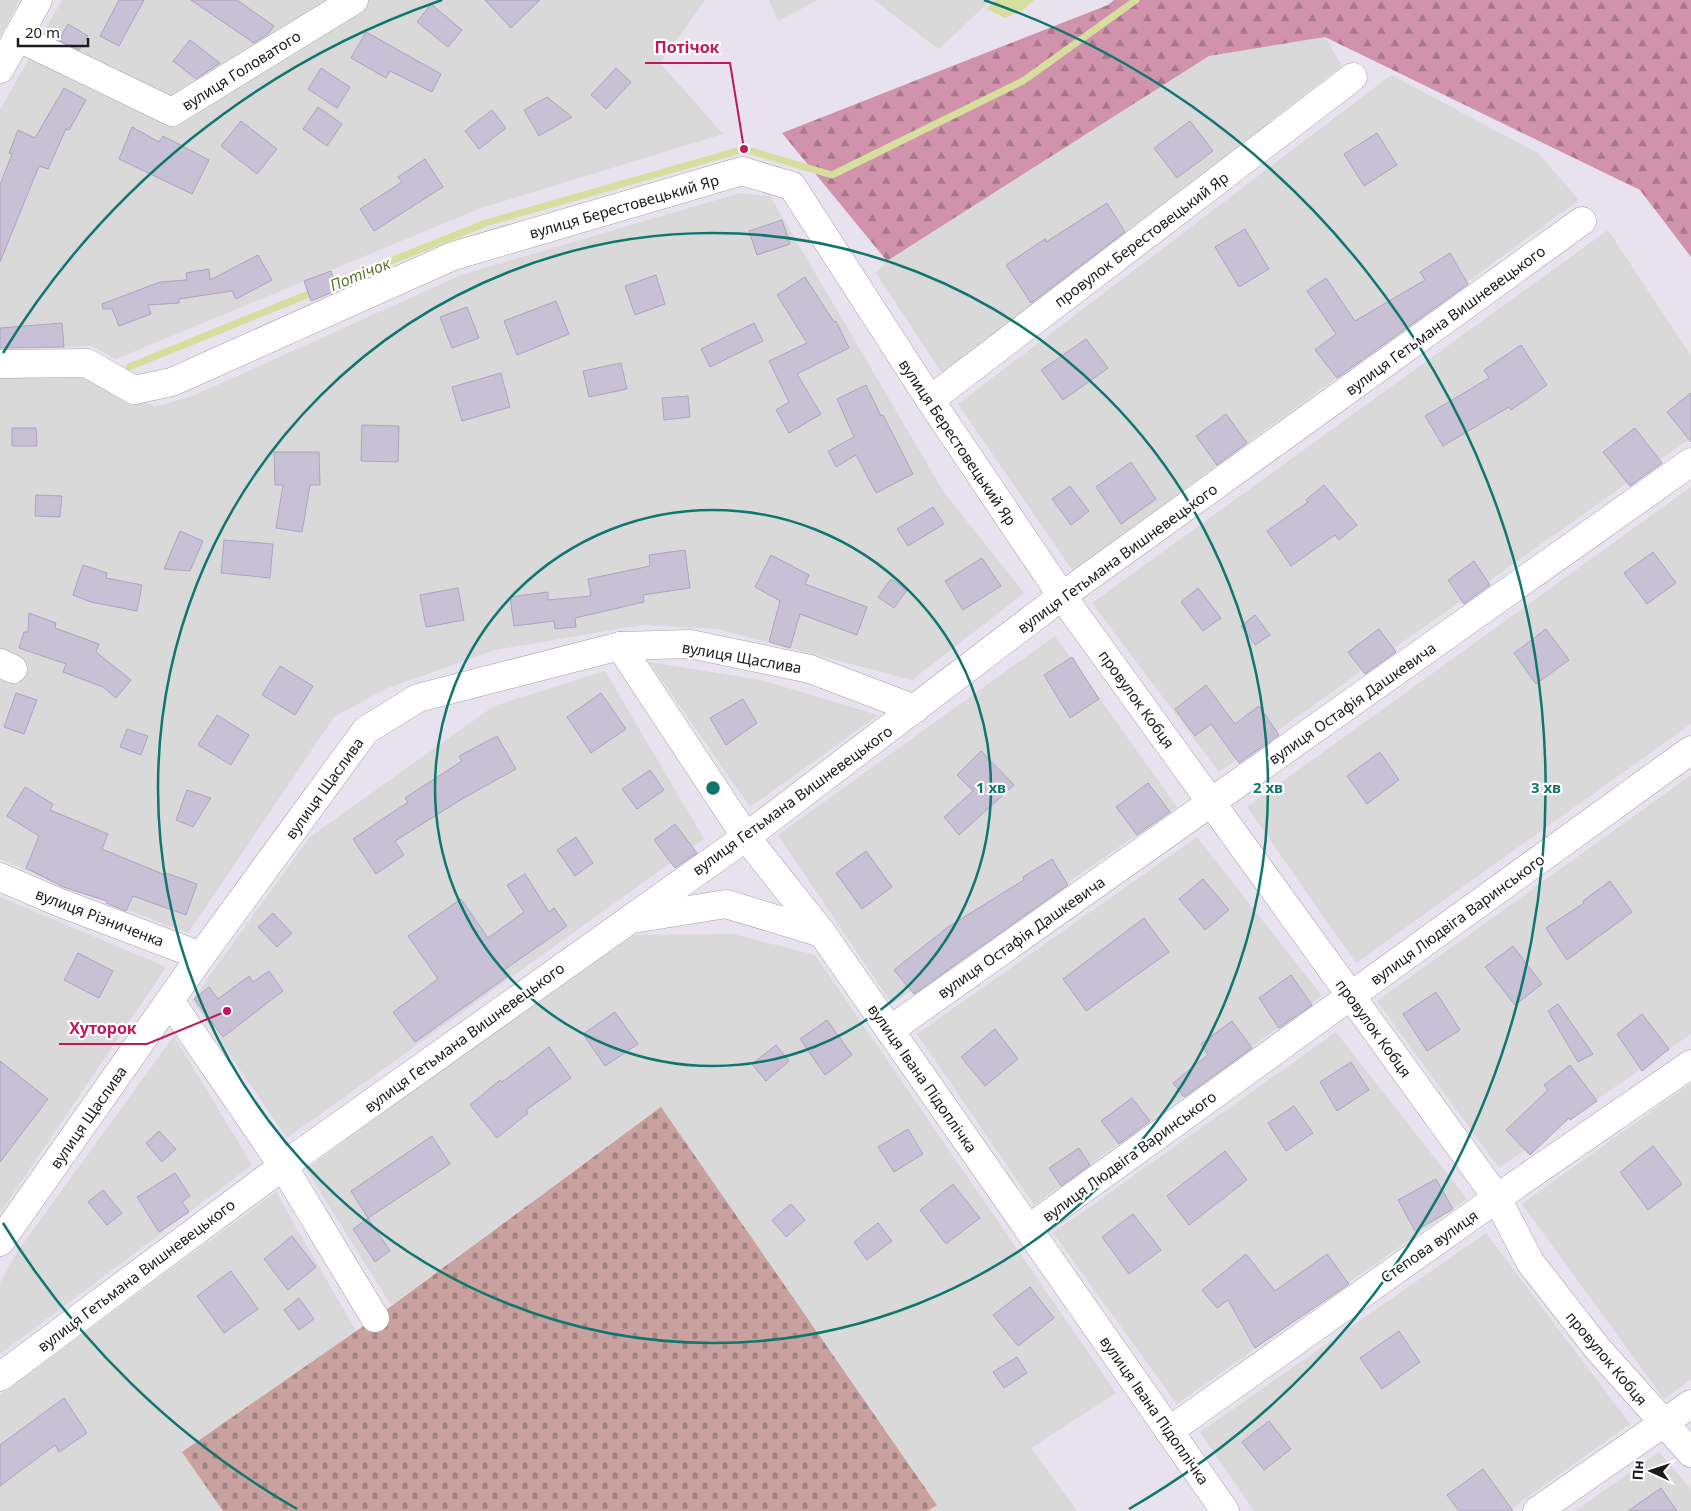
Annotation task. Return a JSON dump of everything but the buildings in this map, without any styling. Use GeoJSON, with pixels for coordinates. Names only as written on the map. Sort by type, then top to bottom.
{"type":"FeatureCollection","features":[{"type":"Feature","properties":{"kind":"street"},"geometry":{"type":"LineString","coordinates":[[0,69],[38,0]]}},
{"type":"Feature","properties":{"kind":"street","name":"вулиця Головатого"},"geometry":{"type":"LineString","coordinates":[[17,37],[172,112],[354,0]]}},
{"type":"Feature","properties":{"kind":"street","name":"провулок Берестовецький Яр"},"geometry":{"type":"LineString","coordinates":[[930,400],[1353,77]]}},
{"type":"Feature","properties":{"kind":"street","name":"вулиця Берестовецький Яр"},"geometry":{"type":"LineString","coordinates":[[0,364],[87,363],[134,390],[172,382],[453,256],[742,172],[792,186],[930,400],[1062,596]]}},
{"type":"Feature","properties":{"kind":"street","name":"вулиця Гетьмана Вишневецького"},"geometry":{"type":"LineString","coordinates":[[0,1377],[283,1166],[746,836],[1062,596],[1582,221]]}},
{"type":"Feature","properties":{"kind":"street","name":"вулиця Остафія Дашкевича"},"geometry":{"type":"LineString","coordinates":[[890,1030],[1691,462]]}},
{"type":"Feature","properties":{"kind":"street","name":"провулок Кобця"},"geometry":{"type":"LineString","coordinates":[[1062,596],[1497,1198],[1530,1262],[1597,1348],[1662,1424],[1691,1454]]}},
{"type":"Feature","properties":{"kind":"street","name":"вулиця Щаслива"},"geometry":{"type":"LineString","coordinates":[[0,1242],[201,956],[366,730],[418,698],[620,646],[690,644],[810,669],[915,709]]}},
{"type":"Feature","properties":{"kind":"street","name":"вулиця Івана Підоплічка"},"geometry":{"type":"LineString","coordinates":[[620,646],[746,836],[822,933],[1225,1511]]}},
{"type":"Feature","properties":{"kind":"street","name":"вулиця Людвіга Варинського"},"geometry":{"type":"LineString","coordinates":[[1028,1228],[1691,750]]}},
{"type":"Feature","properties":{"kind":"street","name":"вулиця Різниченка"},"geometry":{"type":"LineString","coordinates":[[0,877],[58,902],[201,956]]}},
{"type":"Feature","properties":{"kind":"street"},"geometry":{"type":"LineString","coordinates":[[626,920],[726,904],[822,933]]}},
{"type":"Feature","properties":{"kind":"street"},"geometry":{"type":"LineString","coordinates":[[170,1001],[283,1166],[375,1318]]}},
{"type":"Feature","properties":{"kind":"street","name":"Степова вулиця"},"geometry":{"type":"LineString","coordinates":[[1169,1431],[1497,1198],[1691,1064]]}},
{"type":"Feature","properties":{"kind":"street"},"geometry":{"type":"LineString","coordinates":[[1538,1511],[1691,1404]]}},
{"type":"Feature","properties":{"kind":"shaded area"},"geometry":{"type":"Polygon","coordinates":[[[0,0],[20,0],[0,36],[0,0]]]}},
{"type":"Feature","properties":{"kind":"shaded area"},"geometry":{"type":"Polygon","coordinates":[[[62,0],[705,0],[660,63],[723,134],[481,208],[116,359],[92,346],[0,348],[0,110],[62,0]]]}},
{"type":"Feature","properties":{"kind":"shaded area"},"geometry":{"type":"Polygon","coordinates":[[[769,0],[818,0],[778,21],[769,0]]]}},
{"type":"Feature","properties":{"kind":"shaded area"},"geometry":{"type":"Polygon","coordinates":[[[874,0],[991,0],[939,49],[874,0]]]}},
{"type":"Feature","properties":{"kind":"shaded area"},"geometry":{"type":"Polygon","coordinates":[[[995,0],[1034,0],[1023,10],[1005,18],[987,9],[995,0]]]}},
{"type":"Feature","properties":{"kind":"shaded area"},"geometry":{"type":"Polygon","coordinates":[[[1325,37],[1342,66],[942,373],[876,273],[887,261],[1209,56],[1325,37]]]}},
{"type":"Feature","properties":{"kind":"shaded area"},"geometry":{"type":"Polygon","coordinates":[[[1391,75],[1538,153],[1579,200],[1073,571],[958,404],[1391,75]]]}},
{"type":"Feature","properties":{"kind":"shaded area"},"geometry":{"type":"Polygon","coordinates":[[[740,193],[770,196],[943,491],[1024,593],[912,680],[717,629],[642,625],[495,650],[385,689],[334,717],[188,933],[46,879],[0,859],[0,378],[82,378],[156,407],[195,395],[461,275],[740,193]]]}},
{"type":"Feature","properties":{"kind":"shaded area"},"geometry":{"type":"Polygon","coordinates":[[[1608,230],[1691,356],[1691,438],[1219,772],[1092,603],[1608,230]]]}},
{"type":"Feature","properties":{"kind":"shaded area"},"geometry":{"type":"Polygon","coordinates":[[[1691,487],[1691,724],[1356,963],[1247,807],[1691,487]]]}},
{"type":"Feature","properties":{"kind":"shaded area"},"geometry":{"type":"Polygon","coordinates":[[[1055,636],[1177,807],[892,1004],[778,835],[1055,636]]]}},
{"type":"Feature","properties":{"kind":"shaded area"},"geometry":{"type":"Polygon","coordinates":[[[649,662],[761,680],[878,715],[750,807],[649,662]]]}},
{"type":"Feature","properties":{"kind":"shaded area"},"geometry":{"type":"Polygon","coordinates":[[[605,671],[704,839],[287,1138],[192,1000],[310,837],[494,706],[605,671]]]}},
{"type":"Feature","properties":{"kind":"shaded area"},"geometry":{"type":"Polygon","coordinates":[[[1691,775],[1691,1034],[1499,1168],[1377,1001],[1691,775]]]}},
{"type":"Feature","properties":{"kind":"shaded area"},"geometry":{"type":"Polygon","coordinates":[[[1197,837],[1322,996],[1034,1205],[917,1034],[1197,837]]]}},
{"type":"Feature","properties":{"kind":"shaded area"},"geometry":{"type":"Polygon","coordinates":[[[0,897],[166,967],[0,1213],[0,897]]]}},
{"type":"Feature","properties":{"kind":"shaded area"},"geometry":{"type":"Polygon","coordinates":[[[733,934],[815,955],[1116,1393],[1031,1448],[1077,1511],[928,1511],[937,1504],[661,1107],[391,1305],[306,1169],[627,935],[733,934]]]}},
{"type":"Feature","properties":{"kind":"shaded area"},"geometry":{"type":"Polygon","coordinates":[[[1336,1032],[1467,1199],[1177,1404],[1053,1233],[1336,1032]]]}},
{"type":"Feature","properties":{"kind":"shaded area"},"geometry":{"type":"Polygon","coordinates":[[[174,1036],[252,1165],[0,1354],[0,1283],[17,1252],[174,1036]]]}},
{"type":"Feature","properties":{"kind":"shaded area"},"geometry":{"type":"Polygon","coordinates":[[[1691,1083],[1691,1379],[1664,1399],[1522,1204],[1691,1083]]]}},
{"type":"Feature","properties":{"kind":"shaded area"},"geometry":{"type":"Polygon","coordinates":[[[276,1192],[356,1331],[182,1452],[223,1511],[0,1511],[0,1395],[276,1192]]]}},
{"type":"Feature","properties":{"kind":"shaded area"},"geometry":{"type":"Polygon","coordinates":[[[1486,1233],[1630,1424],[1508,1511],[1254,1511],[1200,1432],[1486,1233]]]}},
{"type":"Feature","properties":{"kind":"shaded area"},"geometry":{"type":"Polygon","coordinates":[[[1659,1452],[1691,1489],[1691,1511],[1575,1511],[1659,1452]]]}},
{"type":"Feature","properties":{"kind":"green space"},"geometry":{"type":"Polygon","coordinates":[[[1114,0],[1691,0],[1691,257],[1640,190],[1325,37],[1209,56],[887,261],[782,133],[1108,5],[1114,0]]]}},
{"type":"Feature","properties":{"kind":"green space"},"geometry":{"type":"Polygon","coordinates":[[[661,1107],[937,1505],[928,1511],[223,1511],[182,1452],[375,1318],[661,1107]]]}},
{"type":"Feature","properties":{"kind":"waterway","name":"Потічок"},"geometry":{"type":"LineString","coordinates":[[328,286],[486,223],[744,149],[832,175],[1023,81],[1136,0]]}},
{"type":"Feature","properties":{"kind":"waterway","name":"Потічок"},"geometry":{"type":"LineString","coordinates":[[129,367],[316,291]]}},
{"type":"Feature","properties":{"kind":"place","name":"Потічок"},"geometry":{"type":"Point","coordinates":[744,149]}},
{"type":"Feature","properties":{"kind":"place","name":"Хуторок"},"geometry":{"type":"Point","coordinates":[227,1011]}}]}
